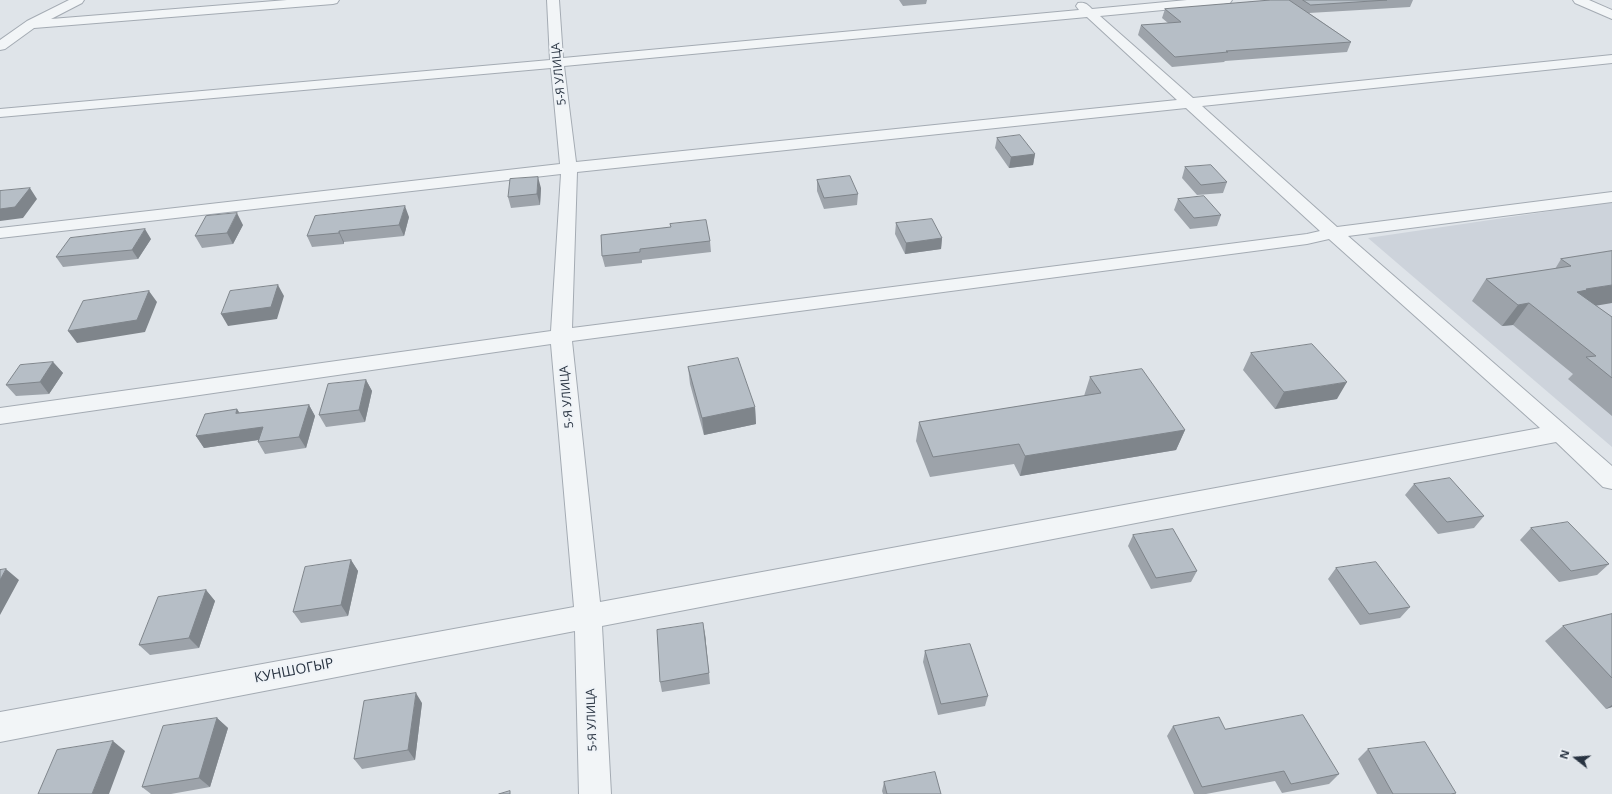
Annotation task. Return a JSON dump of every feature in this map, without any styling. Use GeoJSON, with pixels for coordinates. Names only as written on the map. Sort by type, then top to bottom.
{"type":"FeatureCollection","features":[{"type":"Feature","properties":{"kind":"street"},"geometry":{"type":"LineString","coordinates":[[0,46],[31,24],[78,0]]}},
{"type":"Feature","properties":{"kind":"street"},"geometry":{"type":"LineString","coordinates":[[31,24],[333,0]]}},
{"type":"Feature","properties":{"kind":"street","name":"5-Я УЛИЦА"},"geometry":{"type":"LineString","coordinates":[[553,0],[557,63],[570,168],[561,336],[588,615],[595,794]]}},
{"type":"Feature","properties":{"kind":"street"},"geometry":{"type":"LineString","coordinates":[[1075,0],[1333,233],[1612,480]]}},
{"type":"Feature","properties":{"kind":"street"},"geometry":{"type":"LineString","coordinates":[[0,112],[557,63],[1226,0]]}},
{"type":"Feature","properties":{"kind":"street"},"geometry":{"type":"LineString","coordinates":[[1579,0],[1612,15]]}},
{"type":"Feature","properties":{"kind":"street"},"geometry":{"type":"LineString","coordinates":[[0,233],[570,168],[1189,102],[1612,59]]}},
{"type":"Feature","properties":{"kind":"street"},"geometry":{"type":"LineString","coordinates":[[0,416],[561,336],[1299,240],[1333,233],[1612,196]]}},
{"type":"Feature","properties":{"kind":"street","name":"КУНШОГЫР"},"geometry":{"type":"LineString","coordinates":[[0,727],[1560,433]]}},
{"type":"Feature","properties":{"kind":"shaded area"},"geometry":{"type":"Polygon","coordinates":[[[1612,202],[1612,447],[1368,238],[1612,202]]]}},
{"type":"Feature","properties":{"kind":"building"},"geometry":{"type":"Polygon","coordinates":[[[1271,0],[1289,0],[1351,42],[1226,51],[1228,52],[1175,57],[1141,25],[1181,22],[1165,9],[1271,0]]]}},
{"type":"Feature","properties":{"kind":"building"},"geometry":{"type":"Polygon","coordinates":[[[1303,0],[1387,0],[1311,5],[1303,0]]]}},
{"type":"Feature","properties":{"kind":"building"},"geometry":{"type":"Polygon","coordinates":[[[1020,135],[1035,154],[1011,157],[997,138],[1020,135]]]}},
{"type":"Feature","properties":{"kind":"building"},"geometry":{"type":"Polygon","coordinates":[[[1211,165],[1227,182],[1201,185],[1185,167],[1211,165]]]}},
{"type":"Feature","properties":{"kind":"building"},"geometry":{"type":"Polygon","coordinates":[[[850,176],[858,194],[824,198],[817,180],[850,176]]]}},
{"type":"Feature","properties":{"kind":"building"},"geometry":{"type":"Polygon","coordinates":[[[538,177],[537,194],[508,197],[510,179],[538,177]]]}},
{"type":"Feature","properties":{"kind":"building"},"geometry":{"type":"Polygon","coordinates":[[[30,188],[15,207],[0,209],[0,191],[30,188]]]}},
{"type":"Feature","properties":{"kind":"building"},"geometry":{"type":"Polygon","coordinates":[[[1204,196],[1221,215],[1194,218],[1178,199],[1204,196]]]}},
{"type":"Feature","properties":{"kind":"building"},"geometry":{"type":"Polygon","coordinates":[[[405,206],[399,225],[307,236],[315,216],[405,206]]]}},
{"type":"Feature","properties":{"kind":"building"},"geometry":{"type":"Polygon","coordinates":[[[237,213],[227,233],[195,236],[206,216],[237,213]]]}},
{"type":"Feature","properties":{"kind":"building"},"geometry":{"type":"Polygon","coordinates":[[[932,219],[942,238],[906,243],[896,223],[932,219]]]}},
{"type":"Feature","properties":{"kind":"building"},"geometry":{"type":"Polygon","coordinates":[[[706,220],[710,241],[640,249],[640,252],[602,256],[601,235],[671,227],[670,224],[706,220]]]}},
{"type":"Feature","properties":{"kind":"building"},"geometry":{"type":"Polygon","coordinates":[[[145,229],[132,250],[56,257],[70,238],[145,229]]]}},
{"type":"Feature","properties":{"kind":"building"},"geometry":{"type":"Polygon","coordinates":[[[1612,251],[1612,285],[1577,292],[1612,317],[1612,378],[1586,357],[1596,356],[1529,303],[1518,305],[1486,279],[1571,266],[1561,259],[1612,251]]]}},
{"type":"Feature","properties":{"kind":"building"},"geometry":{"type":"Polygon","coordinates":[[[278,285],[271,307],[221,314],[230,291],[278,285]]]}},
{"type":"Feature","properties":{"kind":"building"},"geometry":{"type":"Polygon","coordinates":[[[149,291],[137,320],[68,331],[83,301],[149,291]]]}},
{"type":"Feature","properties":{"kind":"building"},"geometry":{"type":"Polygon","coordinates":[[[1312,344],[1347,382],[1284,392],[1251,353],[1312,344]]]}},
{"type":"Feature","properties":{"kind":"building"},"geometry":{"type":"Polygon","coordinates":[[[738,358],[755,407],[702,418],[688,367],[738,358]]]}},
{"type":"Feature","properties":{"kind":"building"},"geometry":{"type":"Polygon","coordinates":[[[53,362],[40,382],[6,385],[20,365],[53,362]]]}},
{"type":"Feature","properties":{"kind":"building"},"geometry":{"type":"Polygon","coordinates":[[[1142,369],[1185,430],[1025,456],[1019,444],[933,457],[919,422],[1101,393],[1090,377],[1142,369]]]}},
{"type":"Feature","properties":{"kind":"building"},"geometry":{"type":"Polygon","coordinates":[[[366,380],[359,410],[319,415],[328,384],[366,380]]]}},
{"type":"Feature","properties":{"kind":"building"},"geometry":{"type":"Polygon","coordinates":[[[309,405],[299,437],[258,442],[263,427],[196,436],[205,414],[237,409],[236,413],[309,405]]]}},
{"type":"Feature","properties":{"kind":"building"},"geometry":{"type":"Polygon","coordinates":[[[1450,478],[1484,516],[1447,522],[1414,484],[1450,478]]]}},
{"type":"Feature","properties":{"kind":"building"},"geometry":{"type":"Polygon","coordinates":[[[1568,522],[1609,564],[1571,571],[1531,528],[1568,522]]]}},
{"type":"Feature","properties":{"kind":"building"},"geometry":{"type":"Polygon","coordinates":[[[1173,529],[1197,571],[1156,578],[1133,535],[1173,529]]]}},
{"type":"Feature","properties":{"kind":"building"},"geometry":{"type":"Polygon","coordinates":[[[351,560],[341,605],[293,612],[305,567],[351,560]]]}},
{"type":"Feature","properties":{"kind":"building"},"geometry":{"type":"Polygon","coordinates":[[[1376,562],[1410,607],[1369,614],[1336,568],[1376,562]]]}},
{"type":"Feature","properties":{"kind":"building"},"geometry":{"type":"Polygon","coordinates":[[[6,569],[0,580],[0,570],[6,569]]]}},
{"type":"Feature","properties":{"kind":"building"},"geometry":{"type":"Polygon","coordinates":[[[206,590],[189,638],[139,645],[158,597],[206,590]]]}},
{"type":"Feature","properties":{"kind":"building"},"geometry":{"type":"Polygon","coordinates":[[[1612,614],[1612,678],[1563,626],[1612,614]]]}},
{"type":"Feature","properties":{"kind":"building"},"geometry":{"type":"Polygon","coordinates":[[[703,623],[709,673],[660,682],[657,630],[703,623]]]}},
{"type":"Feature","properties":{"kind":"building"},"geometry":{"type":"Polygon","coordinates":[[[970,644],[988,696],[941,704],[925,651],[970,644]]]}},
{"type":"Feature","properties":{"kind":"building"},"geometry":{"type":"Polygon","coordinates":[[[416,693],[408,750],[354,759],[364,701],[416,693]]]}},
{"type":"Feature","properties":{"kind":"building"},"geometry":{"type":"Polygon","coordinates":[[[1303,715],[1339,774],[1291,784],[1284,771],[1202,787],[1173,726],[1219,717],[1225,729],[1303,715]]]}},
{"type":"Feature","properties":{"kind":"building"},"geometry":{"type":"Polygon","coordinates":[[[217,718],[199,778],[142,787],[163,726],[217,718]]]}},
{"type":"Feature","properties":{"kind":"building"},"geometry":{"type":"Polygon","coordinates":[[[113,741],[92,794],[38,794],[57,750],[113,741]]]}},
{"type":"Feature","properties":{"kind":"building"},"geometry":{"type":"Polygon","coordinates":[[[1425,742],[1456,793],[1393,794],[1368,749],[1425,742]]]}},
{"type":"Feature","properties":{"kind":"building"},"geometry":{"type":"Polygon","coordinates":[[[935,772],[941,794],[887,794],[884,782],[935,772]]]}},
{"type":"Feature","properties":{"kind":"building"},"geometry":{"type":"Polygon","coordinates":[[[510,791],[510,794],[499,794],[510,791]]]}}]}
